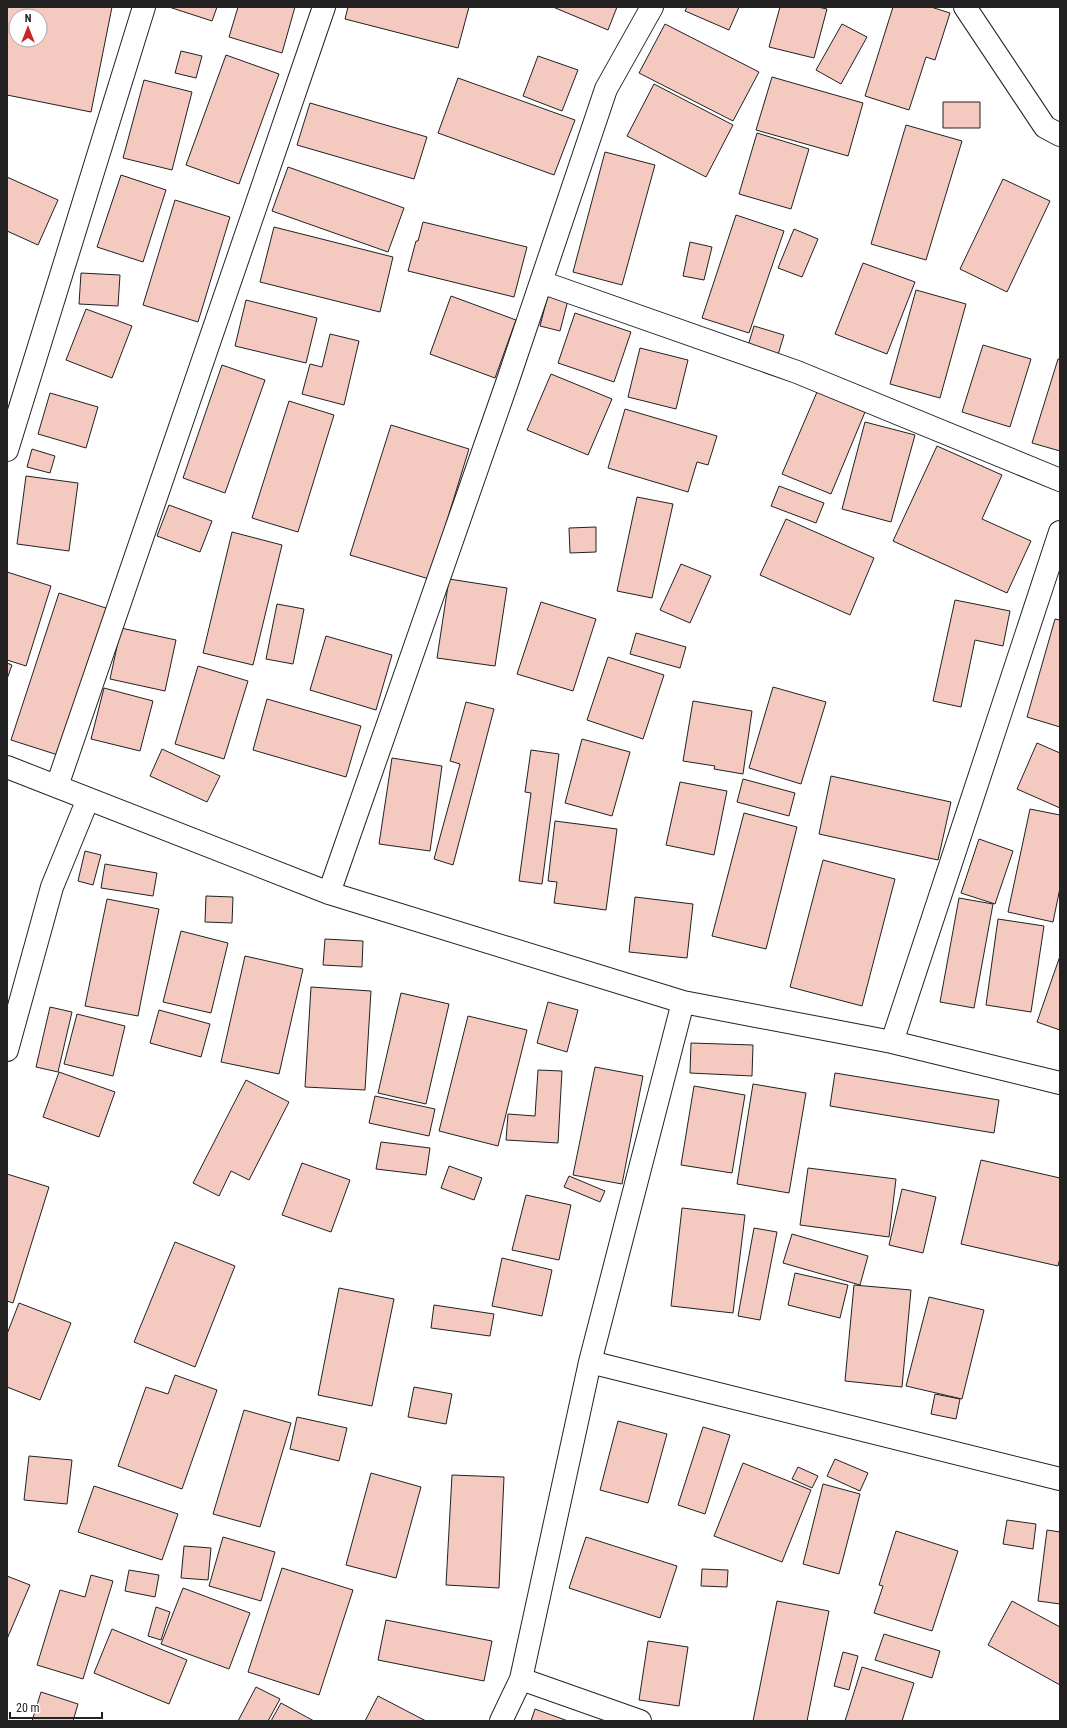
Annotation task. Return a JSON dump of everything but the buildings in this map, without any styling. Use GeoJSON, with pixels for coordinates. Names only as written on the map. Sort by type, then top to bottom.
{"type":"FeatureCollection","features":[{"type":"Feature","properties":{"kind":"street"},"geometry":{"type":"LineString","coordinates":[[7,450],[144,7]]}},
{"type":"Feature","properties":{"kind":"street"},"geometry":{"type":"LineString","coordinates":[[58,786],[324,7]]}},
{"type":"Feature","properties":{"kind":"street"},"geometry":{"type":"LineString","coordinates":[[329,893],[541,282],[606,89],[652,7]]}},
{"type":"Feature","properties":{"kind":"street"},"geometry":{"type":"LineString","coordinates":[[965,7],[1045,126],[1060,135]]}},
{"type":"Feature","properties":{"kind":"street"},"geometry":{"type":"LineString","coordinates":[[541,282],[797,372],[1060,480]]}},
{"type":"Feature","properties":{"kind":"street"},"geometry":{"type":"LineString","coordinates":[[892,1042],[1060,532]]}},
{"type":"Feature","properties":{"kind":"street"},"geometry":{"type":"LineString","coordinates":[[7,767],[329,893],[683,1002],[892,1042],[1060,1082]]}},
{"type":"Feature","properties":{"kind":"street"},"geometry":{"type":"LineString","coordinates":[[7,1050],[52,887],[88,799]]}},
{"type":"Feature","properties":{"kind":"street"},"geometry":{"type":"LineString","coordinates":[[501,1721],[521,1679],[590,1362],[683,1002]]}},
{"type":"Feature","properties":{"kind":"street"},"geometry":{"type":"LineString","coordinates":[[590,1362],[1060,1479]]}},
{"type":"Feature","properties":{"kind":"street"},"geometry":{"type":"LineString","coordinates":[[521,1679],[640,1721]]}}]}
